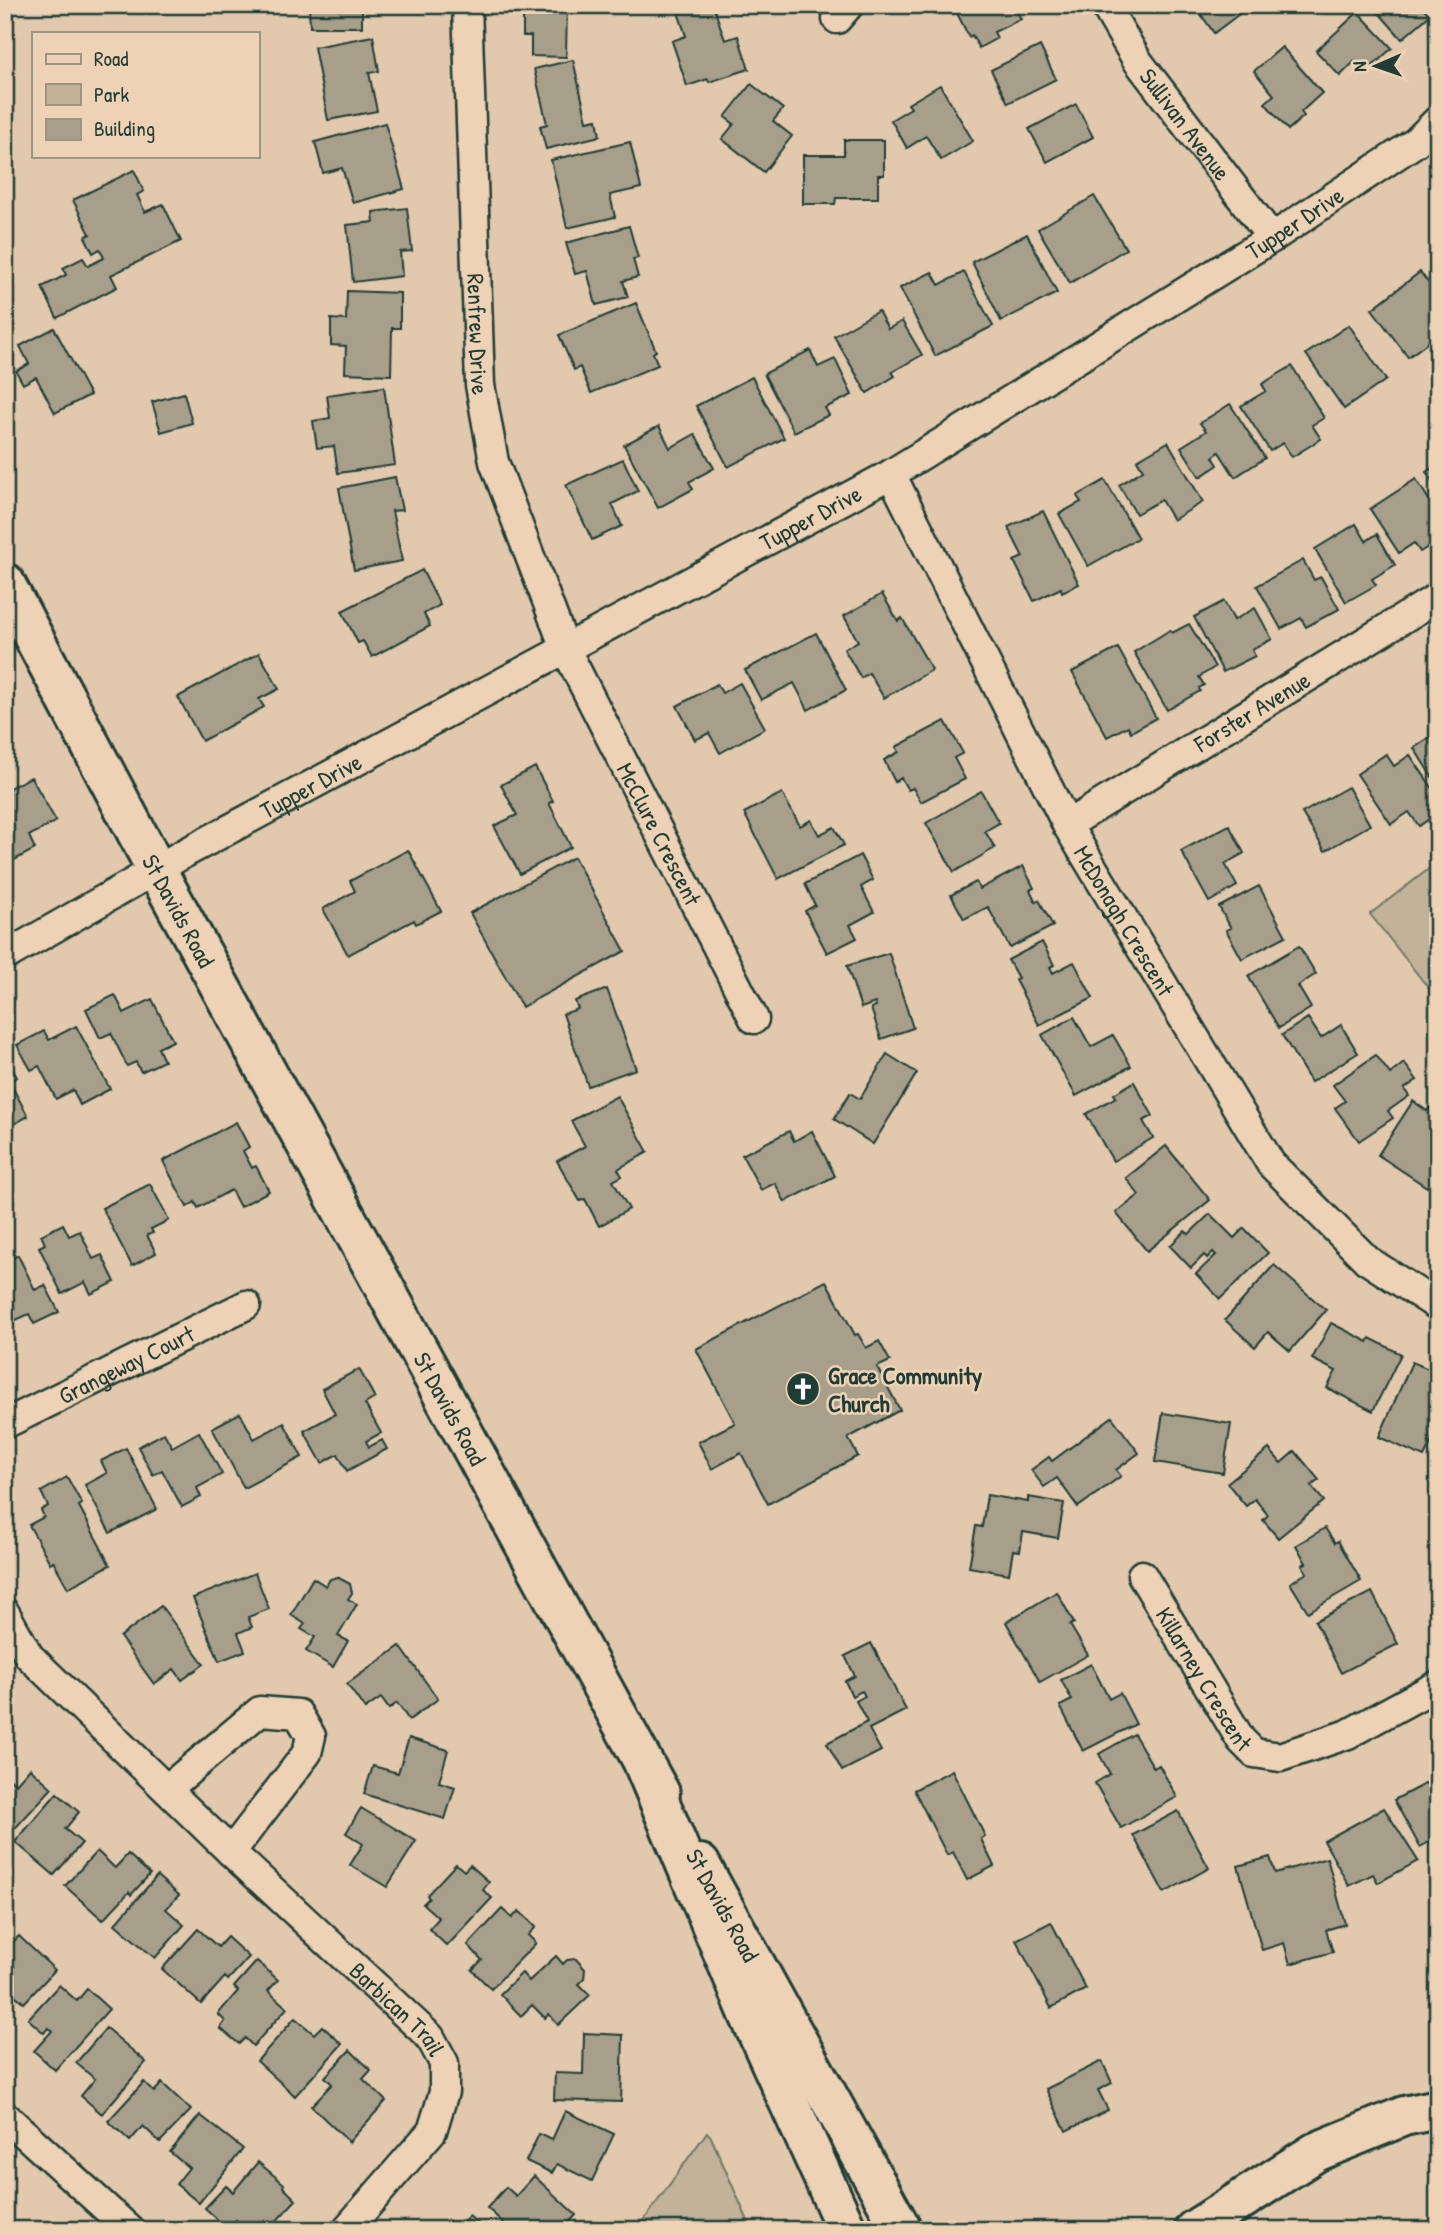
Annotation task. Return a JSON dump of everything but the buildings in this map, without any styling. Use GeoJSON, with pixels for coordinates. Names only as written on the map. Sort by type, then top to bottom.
{"type":"FeatureCollection","features":[{"type":"Feature","properties":{"kind":"main road","name":"St Davids Road"},"geometry":{"type":"LineString","coordinates":[[5,583],[156,869],[220,982],[644,1765],[902,2230]]}},
{"type":"Feature","properties":{"kind":"main road"},"geometry":{"type":"LineString","coordinates":[[644,1765],[750,2017],[847,2230]]}},
{"type":"Feature","properties":{"kind":"main road"},"geometry":{"type":"LineString","coordinates":[[1194,2230],[1315,2152],[1404,2116],[1438,2109]]}},
{"type":"Feature","properties":{"kind":"street","name":"Renfrew Drive"},"geometry":{"type":"LineString","coordinates":[[467,5],[480,385],[494,462],[565,649]]}},
{"type":"Feature","properties":{"kind":"street","name":"Sullivan Avenue"},"geometry":{"type":"LineString","coordinates":[[1105,5],[1137,60],[1272,238]]}},
{"type":"Feature","properties":{"kind":"street","name":"Tupper Drive"},"geometry":{"type":"LineString","coordinates":[[5,956],[156,869],[891,474],[1272,238],[1416,142],[1438,120]]}},
{"type":"Feature","properties":{"kind":"street","name":"McDonagh Crescent"},"geometry":{"type":"LineString","coordinates":[[891,474],[1067,825],[1272,1164],[1367,1260],[1438,1306]]}},
{"type":"Feature","properties":{"kind":"street","name":"Forster Avenue"},"geometry":{"type":"LineString","coordinates":[[1067,825],[1438,597]]}},
{"type":"Feature","properties":{"kind":"street","name":"McClure Crescent"},"geometry":{"type":"LineString","coordinates":[[565,649],[754,1019]]}},
{"type":"Feature","properties":{"kind":"street","name":"Grangeway Court"},"geometry":{"type":"LineString","coordinates":[[5,1424],[246,1305]]}},
{"type":"Feature","properties":{"kind":"street","name":"Killarney Crescent"},"geometry":{"type":"LineString","coordinates":[[1142,1574],[1241,1740],[1254,1753],[1280,1756],[1348,1734],[1438,1685]]}},
{"type":"Feature","properties":{"kind":"street","name":"Barbican Trail"},"geometry":{"type":"LineString","coordinates":[[5,1613],[29,1656],[232,1852],[430,2037],[444,2063],[444,2092],[432,2131],[346,2230]]}},
{"type":"Feature","properties":{"kind":"street"},"geometry":{"type":"LineString","coordinates":[[167,1789],[260,1711],[298,1714],[311,1736],[307,1753],[232,1852]]}},
{"type":"Feature","properties":{"kind":"street"},"geometry":{"type":"LineString","coordinates":[[5,2116],[130,2230]]}},
{"type":"Feature","properties":{"kind":"green space"},"geometry":{"type":"Polygon","coordinates":[[[1438,862],[1438,1000],[1370,914],[1438,862]]]}},
{"type":"Feature","properties":{"kind":"green space"},"geometry":{"type":"Polygon","coordinates":[[[707,2132],[752,2230],[637,2230],[707,2132]]]}},
{"type":"Feature","properties":{"kind":"place","name":"Grace Community Church"},"geometry":{"type":"Point","coordinates":[803,1389]}}]}
